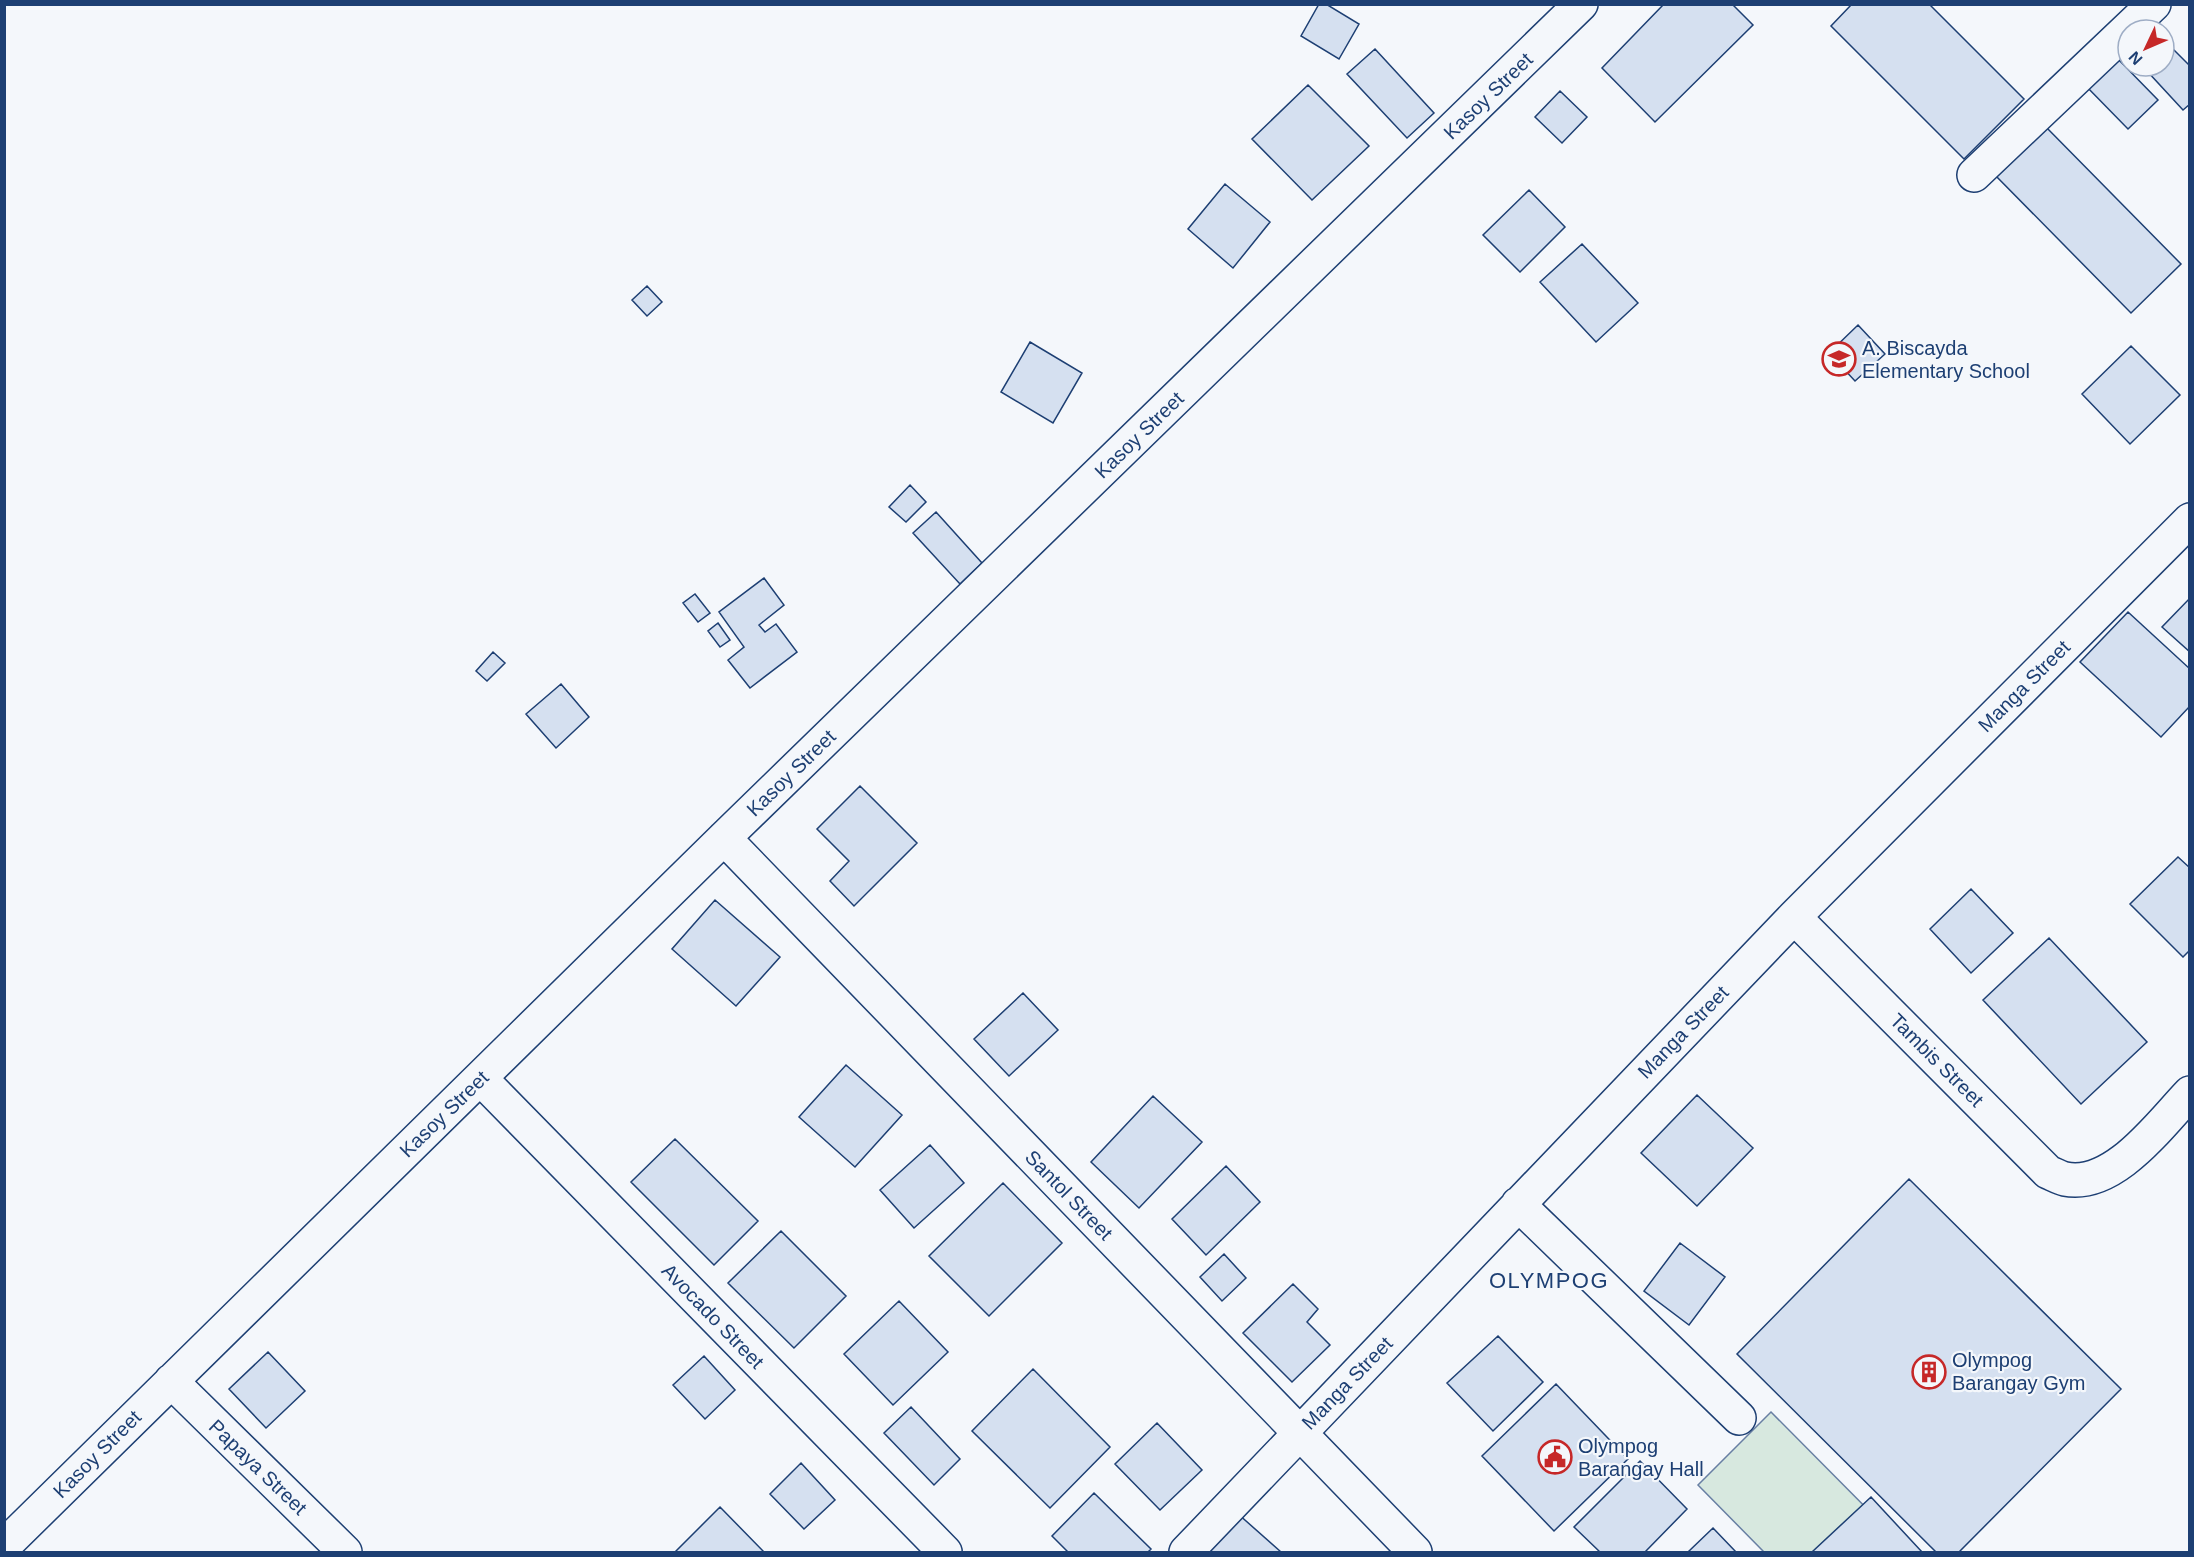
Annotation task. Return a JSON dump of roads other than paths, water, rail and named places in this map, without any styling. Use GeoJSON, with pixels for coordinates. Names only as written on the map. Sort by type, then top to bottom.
{"type":"FeatureCollection","features":[{"type":"Feature","properties":{"kind":"street","name":"Kasoy Street"},"geometry":{"type":"LineString","coordinates":[[4,1546],[724,838],[1581,4]]}},
{"type":"Feature","properties":{"kind":"street"},"geometry":{"type":"LineString","coordinates":[[1974,175],[2154,4]]}},
{"type":"Feature","properties":{"kind":"street","name":"Manga Street"},"geometry":{"type":"LineString","coordinates":[[1186,1552],[1794,917],[2190,520]]}},
{"type":"Feature","properties":{"kind":"street","name":"Santol Street"},"geometry":{"type":"LineString","coordinates":[[724,838],[1415,1552]]}},
{"type":"Feature","properties":{"kind":"street","name":"Tambis Street"},"geometry":{"type":"LineString","coordinates":[[1794,917],[2048,1172],[2066,1180],[2091,1178],[2115,1168],[2190,1093]]}},
{"type":"Feature","properties":{"kind":"street","name":"Avocado Street"},"geometry":{"type":"LineString","coordinates":[[481,1079],[945,1552]]}},
{"type":"Feature","properties":{"kind":"street"},"geometry":{"type":"LineString","coordinates":[[1518,1204],[1739,1418]]}},
{"type":"Feature","properties":{"kind":"street","name":"Papaya Street"},"geometry":{"type":"LineString","coordinates":[[171,1381],[345,1552]]}},
{"type":"Feature","properties":{"kind":"place","name":"A. Biscayda Elementary School"},"geometry":{"type":"Point","coordinates":[1839,359]}},
{"type":"Feature","properties":{"kind":"place","name":"Olympog Barangay Gym"},"geometry":{"type":"Point","coordinates":[1929,1372]}},
{"type":"Feature","properties":{"kind":"place","name":"Olympog Barangay Hall"},"geometry":{"type":"Point","coordinates":[1555,1457]}},
{"type":"Feature","properties":{"kind":"district","name":"OLYMPOG"},"geometry":{"type":"Point","coordinates":[1549,1280]}}]}
